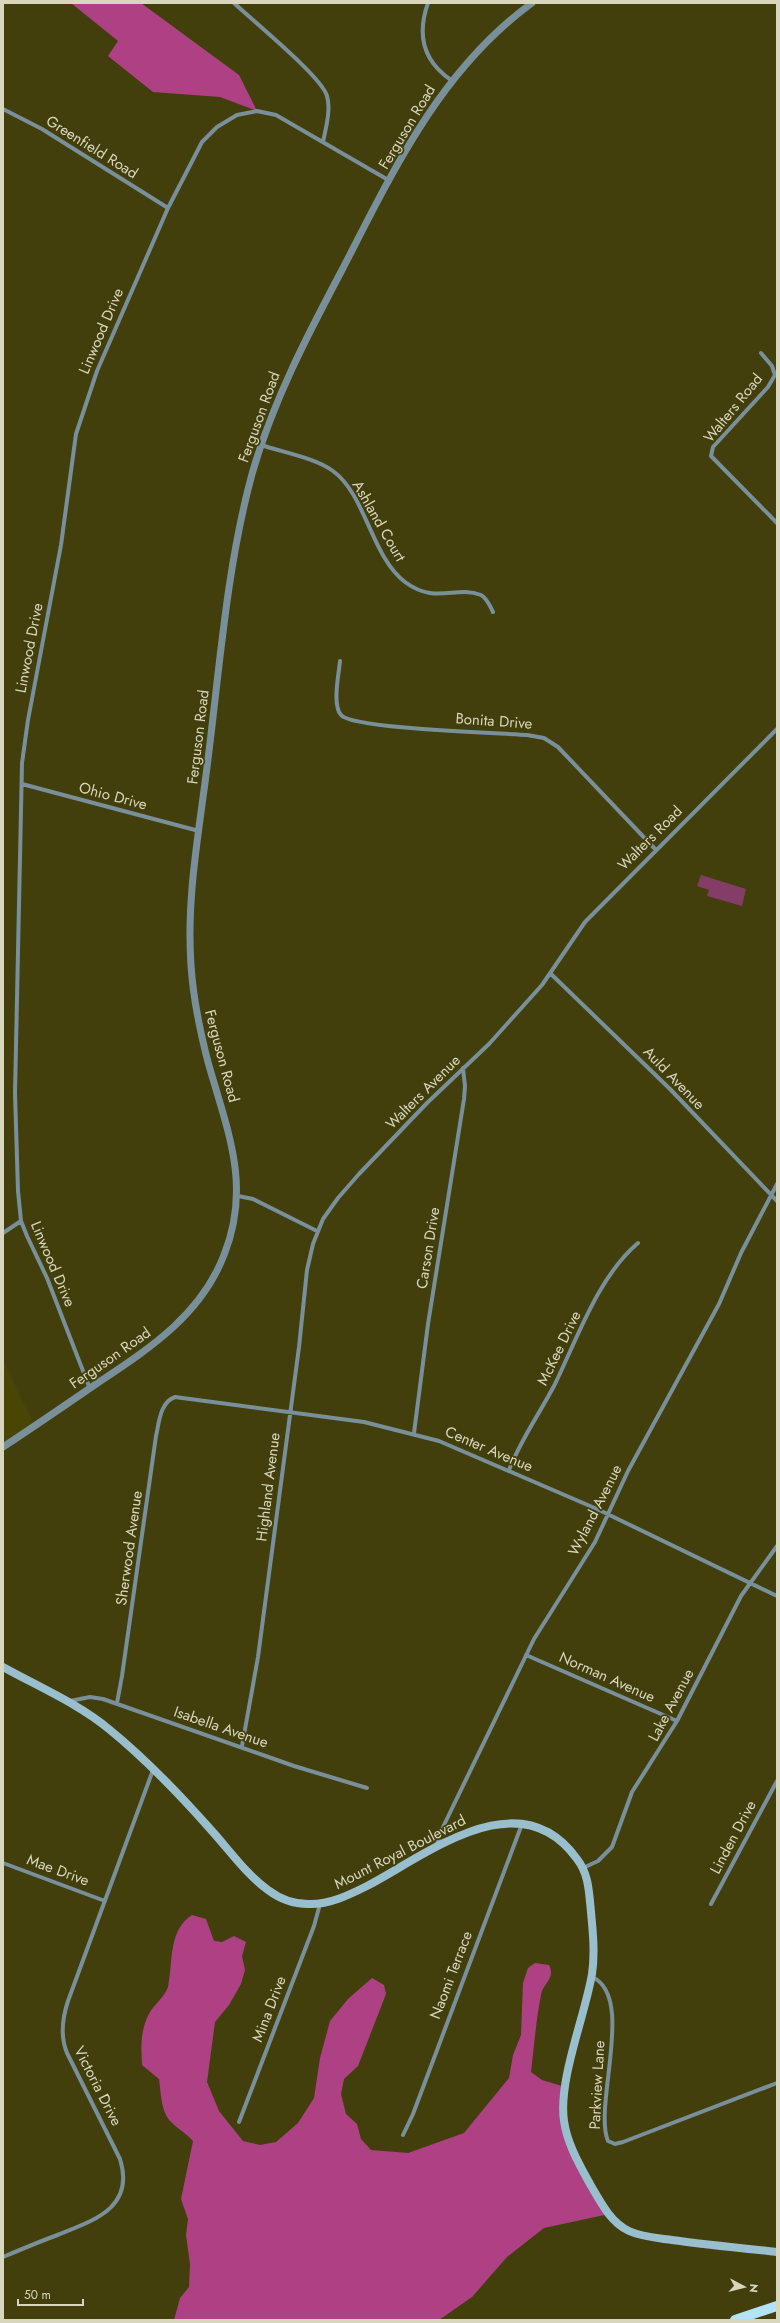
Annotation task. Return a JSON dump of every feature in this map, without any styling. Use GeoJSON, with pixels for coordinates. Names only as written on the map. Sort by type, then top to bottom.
{"type":"FeatureCollection","features":[{"type":"Feature","properties":{"kind":"main road","name":"Mount Royal Boulevard"},"geometry":{"type":"LineString","coordinates":[[3,1668],[67,1702],[107,1727],[153,1770],[264,1888],[287,1900],[320,1904],[350,1894],[456,1836],[484,1826],[498,1823],[522,1823],[539,1828],[559,1840],[576,1856],[583,1868],[588,1884],[593,1930],[591,1977],[565,2087],[563,2113],[571,2146],[599,2200],[615,2220],[632,2232],[685,2242],[777,2252]]}},
{"type":"Feature","properties":{"kind":"main road"},"geometry":{"type":"LineString","coordinates":[[735,2320],[777,2306]]}},
{"type":"Feature","properties":{"kind":"street"},"geometry":{"type":"LineString","coordinates":[[234,3],[313,75],[325,89],[328,98],[328,110],[323,142]]}},
{"type":"Feature","properties":{"kind":"street"},"geometry":{"type":"LineString","coordinates":[[428,3],[422,28],[424,45],[436,68],[451,80]]}},
{"type":"Feature","properties":{"kind":"street","name":"Ferguson Road"},"geometry":{"type":"LineString","coordinates":[[3,1447],[156,1343],[181,1321],[198,1302],[211,1284],[225,1254],[233,1224],[238,1196],[237,1169],[230,1132],[208,1060],[192,980],[190,914],[199,832],[236,550],[245,503],[261,445],[275,405],[298,352],[423,121],[451,80],[499,28],[532,3]]}},
{"type":"Feature","properties":{"kind":"street","name":"Greenfield Road"},"geometry":{"type":"LineString","coordinates":[[3,109],[42,129],[168,208]]}},
{"type":"Feature","properties":{"kind":"street","name":"Linwood Drive"},"geometry":{"type":"LineString","coordinates":[[90,1389],[60,1310],[22,1221],[18,1191],[14,1122],[22,784],[28,720],[61,545],[71,464],[79,424],[103,357],[168,208],[202,142],[217,127],[237,115],[257,111],[276,115],[390,181]]}},
{"type":"Feature","properties":{"kind":"street","name":"Walters Road"},"geometry":{"type":"LineString","coordinates":[[761,353],[772,366],[775,375],[768,387],[713,447],[711,456],[777,523]]}},
{"type":"Feature","properties":{"kind":"street","name":"Ashland Court"},"geometry":{"type":"LineString","coordinates":[[261,445],[319,464],[338,475],[351,493],[391,568],[410,586],[437,596],[468,593],[481,596],[488,602],[493,612]]}},
{"type":"Feature","properties":{"kind":"street","name":"Bonita Drive"},"geometry":{"type":"LineString","coordinates":[[340,661],[336,697],[338,709],[343,717],[356,721],[415,728],[527,735],[544,738],[558,747],[656,850]]}},
{"type":"Feature","properties":{"kind":"street","name":"Walters Road"},"geometry":{"type":"LineString","coordinates":[[551,974],[585,922],[777,729]]}},
{"type":"Feature","properties":{"kind":"street","name":"Ohio Drive"},"geometry":{"type":"LineString","coordinates":[[22,784],[199,832]]}},
{"type":"Feature","properties":{"kind":"street","name":"Walters Avenue"},"geometry":{"type":"LineString","coordinates":[[317,1231],[330,1209],[345,1189],[427,1103],[498,1034],[551,974]]}},
{"type":"Feature","properties":{"kind":"street","name":"Auld Avenue"},"geometry":{"type":"LineString","coordinates":[[551,974],[670,1089],[777,1201]]}},
{"type":"Feature","properties":{"kind":"street","name":"Carson Drive"},"geometry":{"type":"LineString","coordinates":[[414,1433],[428,1324],[464,1100],[465,1086],[463,1068]]}},
{"type":"Feature","properties":{"kind":"street","name":"Wyland Avenue"},"geometry":{"type":"LineString","coordinates":[[436,1848],[444,1825],[508,1696],[526,1655],[546,1618],[595,1542],[657,1416],[719,1304],[741,1253],[777,1184]]}},
{"type":"Feature","properties":{"kind":"street"},"geometry":{"type":"LineString","coordinates":[[238,1196],[253,1199],[317,1231]]}},
{"type":"Feature","properties":{"kind":"street"},"geometry":{"type":"LineString","coordinates":[[3,1233],[22,1221]]}},
{"type":"Feature","properties":{"kind":"street","name":"Highland Avenue"},"geometry":{"type":"LineString","coordinates":[[242,1746],[258,1657],[289,1412],[299,1348],[307,1270],[317,1231]]}},
{"type":"Feature","properties":{"kind":"street","name":"McKee Drive"},"geometry":{"type":"LineString","coordinates":[[509,1470],[523,1438],[544,1404],[580,1330],[617,1264],[638,1243]]}},
{"type":"Feature","properties":{"kind":"street","name":"Center Avenue"},"geometry":{"type":"LineString","coordinates":[[170,1398],[180,1396],[364,1422],[414,1433],[464,1450],[608,1514],[708,1564],[750,1582],[777,1596]]}},
{"type":"Feature","properties":{"kind":"street","name":"Sherwood Avenue"},"geometry":{"type":"LineString","coordinates":[[117,1703],[156,1436],[163,1409],[170,1398]]}},
{"type":"Feature","properties":{"kind":"street","name":"Lake Avenue"},"geometry":{"type":"LineString","coordinates":[[583,1868],[598,1861],[608,1852],[632,1792],[677,1721],[741,1596],[777,1546]]}},
{"type":"Feature","properties":{"kind":"street","name":"Norman Avenue"},"geometry":{"type":"LineString","coordinates":[[526,1655],[677,1721]]}},
{"type":"Feature","properties":{"kind":"street","name":"Isabella Avenue"},"geometry":{"type":"LineString","coordinates":[[67,1702],[90,1696],[117,1703],[242,1746],[294,1766],[367,1788]]}},
{"type":"Feature","properties":{"kind":"street","name":"Victoria Drive"},"geometry":{"type":"LineString","coordinates":[[3,2257],[99,2218],[114,2205],[121,2192],[124,2177],[120,2158],[67,2053],[62,2031],[66,2007],[153,1770]]}},
{"type":"Feature","properties":{"kind":"street","name":"Linden Drive"},"geometry":{"type":"LineString","coordinates":[[710,1904],[777,1780]]}},
{"type":"Feature","properties":{"kind":"street","name":"Naomi Terrace"},"geometry":{"type":"LineString","coordinates":[[403,2135],[413,2114],[522,1823]]}},
{"type":"Feature","properties":{"kind":"street","name":"Mae Drive"},"geometry":{"type":"LineString","coordinates":[[3,1863],[105,1901]]}},
{"type":"Feature","properties":{"kind":"street","name":"Mina Drive"},"geometry":{"type":"LineString","coordinates":[[239,2122],[314,1926],[320,1904]]}},
{"type":"Feature","properties":{"kind":"street","name":"Parkview Lane"},"geometry":{"type":"LineString","coordinates":[[591,1977],[598,1980],[605,1988],[612,2022],[605,2124],[608,2141],[615,2144],[623,2142],[777,2083]]}},
{"type":"Feature","properties":{"kind":"shaded area"},"geometry":{"type":"Polygon","coordinates":[[[71,3],[141,3],[239,75],[257,111],[220,97],[153,92],[108,56],[118,41],[71,3]]]}},
{"type":"Feature","properties":{"kind":"shaded area"},"geometry":{"type":"Polygon","coordinates":[[[701,875],[746,889],[742,906],[707,896],[709,890],[697,886],[701,875]]]}},
{"type":"Feature","properties":{"kind":"shaded area"},"geometry":{"type":"Polygon","coordinates":[[[3,1360],[35,1426],[3,1447],[3,1360]]]}},
{"type":"Feature","properties":{"kind":"shaded area"},"geometry":{"type":"Polygon","coordinates":[[[192,1915],[206,1919],[214,1941],[222,1942],[234,1936],[246,1942],[242,1956],[245,1970],[241,1984],[229,2005],[215,2022],[207,2082],[219,2111],[243,2141],[260,2145],[276,2142],[298,2123],[314,2098],[320,2058],[330,2021],[348,1999],[372,1978],[384,1985],[386,1994],[358,2066],[344,2079],[341,2094],[346,2114],[357,2124],[361,2139],[371,2150],[408,2153],[464,2133],[509,2078],[513,2055],[521,2035],[523,1983],[528,1968],[535,1963],[549,1965],[551,1974],[541,1995],[536,2023],[531,2072],[542,2080],[565,2087],[566,2133],[609,2214],[544,2228],[507,2257],[472,2297],[439,2320],[174,2320],[180,2298],[189,2287],[190,2264],[186,2235],[188,2219],[181,2199],[193,2141],[171,2122],[165,2113],[159,2079],[142,2065],[141,2045],[144,2025],[150,2012],[165,1994],[168,1987],[175,1938],[184,1921],[192,1915]]]}}]}
